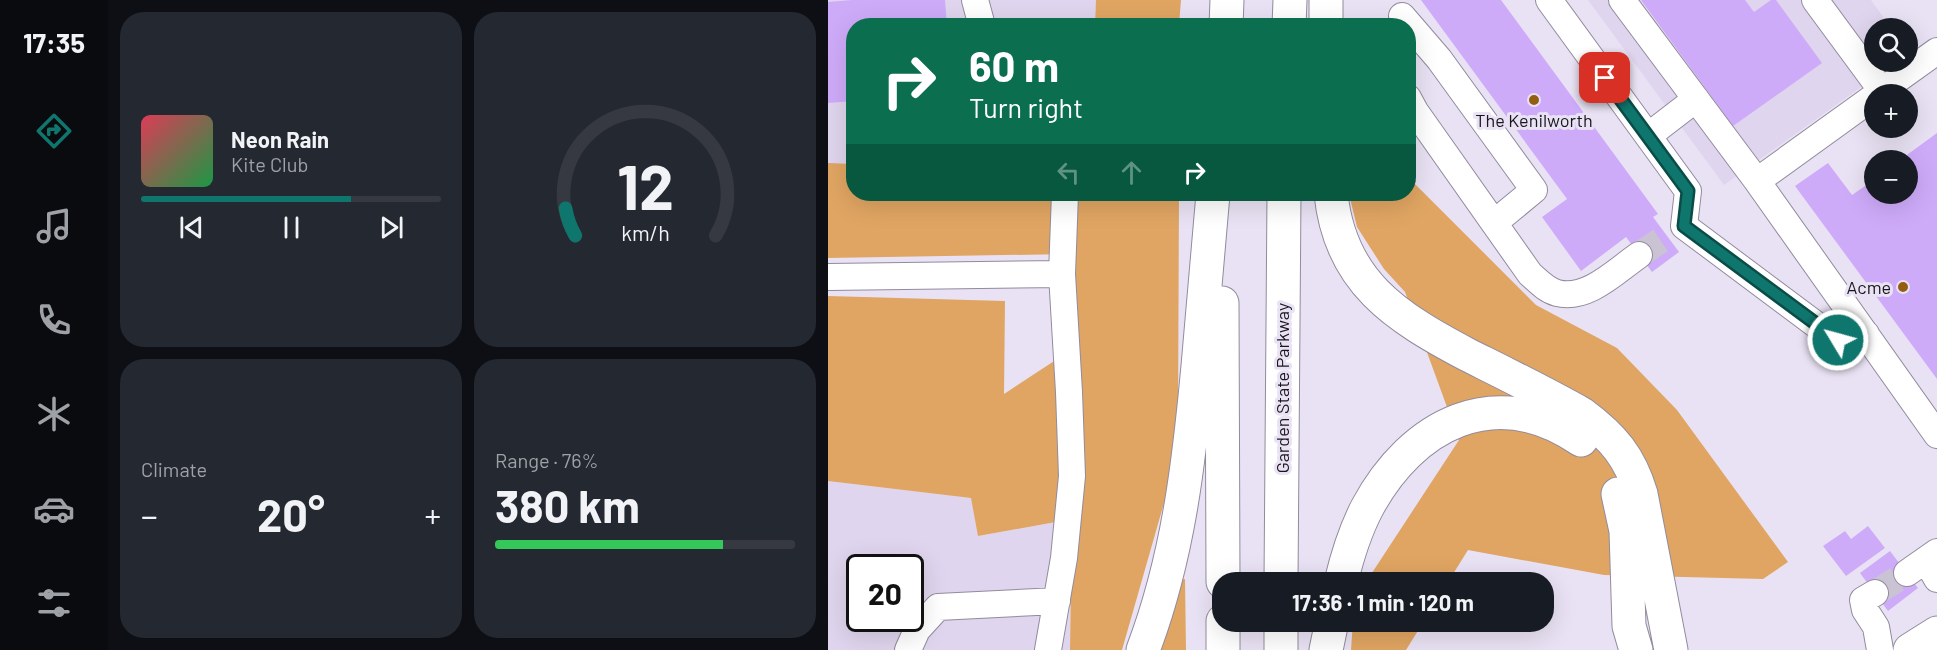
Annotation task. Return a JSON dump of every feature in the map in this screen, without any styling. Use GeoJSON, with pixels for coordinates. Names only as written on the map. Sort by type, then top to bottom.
{"type":"FeatureCollection","features":[{"type":"Feature","properties":{"kind":"main road"},"geometry":{"type":"LineString","coordinates":[[1226,18],[1227,0]]}},
{"type":"Feature","properties":{"kind":"main road"},"geometry":{"type":"LineString","coordinates":[[1289,18],[1290,0]]}},
{"type":"Feature","properties":{"kind":"main road"},"geometry":{"type":"LineString","coordinates":[[1326,0],[1326,18]]}},
{"type":"Feature","properties":{"kind":"main road"},"geometry":{"type":"LineString","coordinates":[[1143,650],[1156,615],[1167,574],[1185,489],[1212,201]]}},
{"type":"Feature","properties":{"kind":"main road"},"geometry":{"type":"LineString","coordinates":[[1222,572],[1224,201]]}},
{"type":"Feature","properties":{"kind":"main road","name":"Garden State Parkway"},"geometry":{"type":"LineString","coordinates":[[1281,572],[1284,201]]}},
{"type":"Feature","properties":{"kind":"main road"},"geometry":{"type":"LineString","coordinates":[[1331,201],[1344,248],[1366,283],[1393,311],[1430,335],[1575,410],[1594,423],[1614,441],[1624,454],[1637,480],[1671,650]]}},
{"type":"Feature","properties":{"kind":"main road"},"geometry":{"type":"LineString","coordinates":[[1344,572],[1353,540],[1366,509],[1391,472],[1411,451],[1434,433],[1460,420],[1486,413],[1517,413],[1545,420],[1570,433],[1597,455],[1611,476],[1620,500],[1626,531],[1630,642]]}},
{"type":"Feature","properties":{"kind":"main road"},"geometry":{"type":"LineString","coordinates":[[1660,592],[1681,650]]}},
{"type":"Feature","properties":{"kind":"main road"},"geometry":{"type":"LineString","coordinates":[[1223,632],[1223,650]]}},
{"type":"Feature","properties":{"kind":"main road"},"geometry":{"type":"LineString","coordinates":[[1281,632],[1281,650]]}},
{"type":"Feature","properties":{"kind":"main road"},"geometry":{"type":"LineString","coordinates":[[1326,650],[1330,632]]}},
{"type":"Feature","properties":{"kind":"main road"},"geometry":{"type":"LineString","coordinates":[[1910,650],[1937,633]]}},
{"type":"Feature","properties":{"kind":"street"},"geometry":{"type":"LineString","coordinates":[[975,0],[980,18]]}},
{"type":"Feature","properties":{"kind":"street"},"geometry":{"type":"LineString","coordinates":[[1549,0],[1688,191],[1675,231],[1838,340],[1866,334]]}},
{"type":"Feature","properties":{"kind":"street"},"geometry":{"type":"LineString","coordinates":[[1622,0],[1757,181],[1937,435]]}},
{"type":"Feature","properties":{"kind":"street"},"geometry":{"type":"LineString","coordinates":[[1815,0],[1871,84]]}},
{"type":"Feature","properties":{"kind":"street"},"geometry":{"type":"LineString","coordinates":[[1416,32],[1439,59],[1534,190],[1494,222]]}},
{"type":"Feature","properties":{"kind":"street"},"geometry":{"type":"LineString","coordinates":[[1892,84],[1937,51]]}},
{"type":"Feature","properties":{"kind":"street"},"geometry":{"type":"LineString","coordinates":[[1648,136],[1696,99]]}},
{"type":"Feature","properties":{"kind":"street"},"geometry":{"type":"LineString","coordinates":[[1757,181],[1864,104]]}},
{"type":"Feature","properties":{"kind":"street"},"geometry":{"type":"LineString","coordinates":[[1416,114],[1530,274],[1546,288],[1558,293],[1580,293],[1599,284],[1639,255]]}},
{"type":"Feature","properties":{"kind":"street"},"geometry":{"type":"LineString","coordinates":[[1048,650],[1064,558],[1072,476],[1062,274],[1065,201]]}},
{"type":"Feature","properties":{"kind":"street"},"geometry":{"type":"LineString","coordinates":[[828,277],[1062,274]]}},
{"type":"Feature","properties":{"kind":"street"},"geometry":{"type":"LineString","coordinates":[[1875,593],[1863,600],[1865,610],[1876,627],[1880,650]]}},
{"type":"Feature","properties":{"kind":"street"},"geometry":{"type":"LineString","coordinates":[[908,650],[918,630],[938,607],[1057,601]]}},
{"type":"Feature","properties":{"kind":"shaded area"},"geometry":{"type":"Polygon","coordinates":[[[828,0],[1096,0],[1095,18],[846,18],[846,175],[828,176],[828,0]]]}},
{"type":"Feature","properties":{"kind":"shaded area"},"geometry":{"type":"Polygon","coordinates":[[[1096,0],[1181,0],[1180,18],[1095,18],[1096,0]]]}},
{"type":"Feature","properties":{"kind":"shaded area"},"geometry":{"type":"Polygon","coordinates":[[[1588,0],[1871,0],[1884,18],[1864,18],[1864,72],[1882,72],[1724,185],[1588,0]]]}},
{"type":"Feature","properties":{"kind":"shaded area"},"geometry":{"type":"Polygon","coordinates":[[[828,163],[846,164],[846,201],[1179,201],[1176,461],[1122,650],[1070,650],[1072,519],[978,536],[971,498],[828,481],[828,296],[1005,301],[1004,394],[1071,350],[1069,254],[828,258],[828,163]]]}},
{"type":"Feature","properties":{"kind":"shaded area"},"geometry":{"type":"Polygon","coordinates":[[[1416,185],[1536,305],[1617,348],[1677,410],[1788,562],[1763,579],[1604,575],[1468,550],[1454,572],[1373,572],[1459,440],[1405,292],[1384,269],[1357,227],[1351,201],[1416,201],[1416,185]]]}},
{"type":"Feature","properties":{"kind":"shaded area"},"geometry":{"type":"Polygon","coordinates":[[[828,481],[971,498],[979,536],[1072,519],[1070,650],[828,650],[828,481]]]}},
{"type":"Feature","properties":{"kind":"shaded area"},"geometry":{"type":"Polygon","coordinates":[[[1185,579],[1186,650],[1156,650],[1177,580],[1185,579]]]}},
{"type":"Feature","properties":{"kind":"shaded area"},"geometry":{"type":"Polygon","coordinates":[[[1352,632],[1417,632],[1406,650],[1351,650],[1352,632]]]}},
{"type":"Feature","properties":{"kind":"building"},"geometry":{"type":"Polygon","coordinates":[[[945,0],[946,18],[846,18],[846,102],[828,103],[828,2],[945,0]]]}},
{"type":"Feature","properties":{"kind":"building","name":"The Kenilworth"},"geometry":{"type":"Polygon","coordinates":[[[1421,0],[1501,0],[1658,214],[1653,217],[1679,252],[1652,272],[1626,237],[1581,271],[1542,217],[1567,199],[1421,0]]]}},
{"type":"Feature","properties":{"kind":"building"},"geometry":{"type":"Polygon","coordinates":[[[1641,0],[1745,0],[1754,12],[1771,0],[1776,0],[1822,63],[1733,126],[1641,0]]]}},
{"type":"Feature","properties":{"kind":"building","name":"Acme"},"geometry":{"type":"Polygon","coordinates":[[[1937,133],[1937,379],[1795,186],[1828,163],[1852,195],[1864,187],[1864,204],[1918,204],[1918,150],[1914,150],[1937,133]]]}},
{"type":"Feature","properties":{"kind":"building"},"geometry":{"type":"Polygon","coordinates":[[[1868,526],[1885,548],[1846,576],[1823,546],[1845,531],[1851,539],[1868,526]]]}},
{"type":"Feature","properties":{"kind":"building"},"geometry":{"type":"Polygon","coordinates":[[[1890,551],[1918,588],[1888,611],[1860,573],[1890,551]]]}},
{"type":"Feature","properties":{"kind":"tunnel"},"geometry":{"type":"LineString","coordinates":[[1639,255],[1667,236]]}},
{"type":"Feature","properties":{"kind":"tunnel"},"geometry":{"type":"LineString","coordinates":[[1875,593],[1907,573]]}},
{"type":"Feature","properties":{"kind":"place","name":"The Kenilworth"},"geometry":{"type":"Point","coordinates":[1534,100]}},
{"type":"Feature","properties":{"kind":"place","name":"Acme"},"geometry":{"type":"Point","coordinates":[1903,287]}},
{"type":"Feature","properties":{"kind":"route"},"geometry":{"type":"LineString","coordinates":[[1605,78],[1688,191],[1684,226],[1838,340]]}}]}
